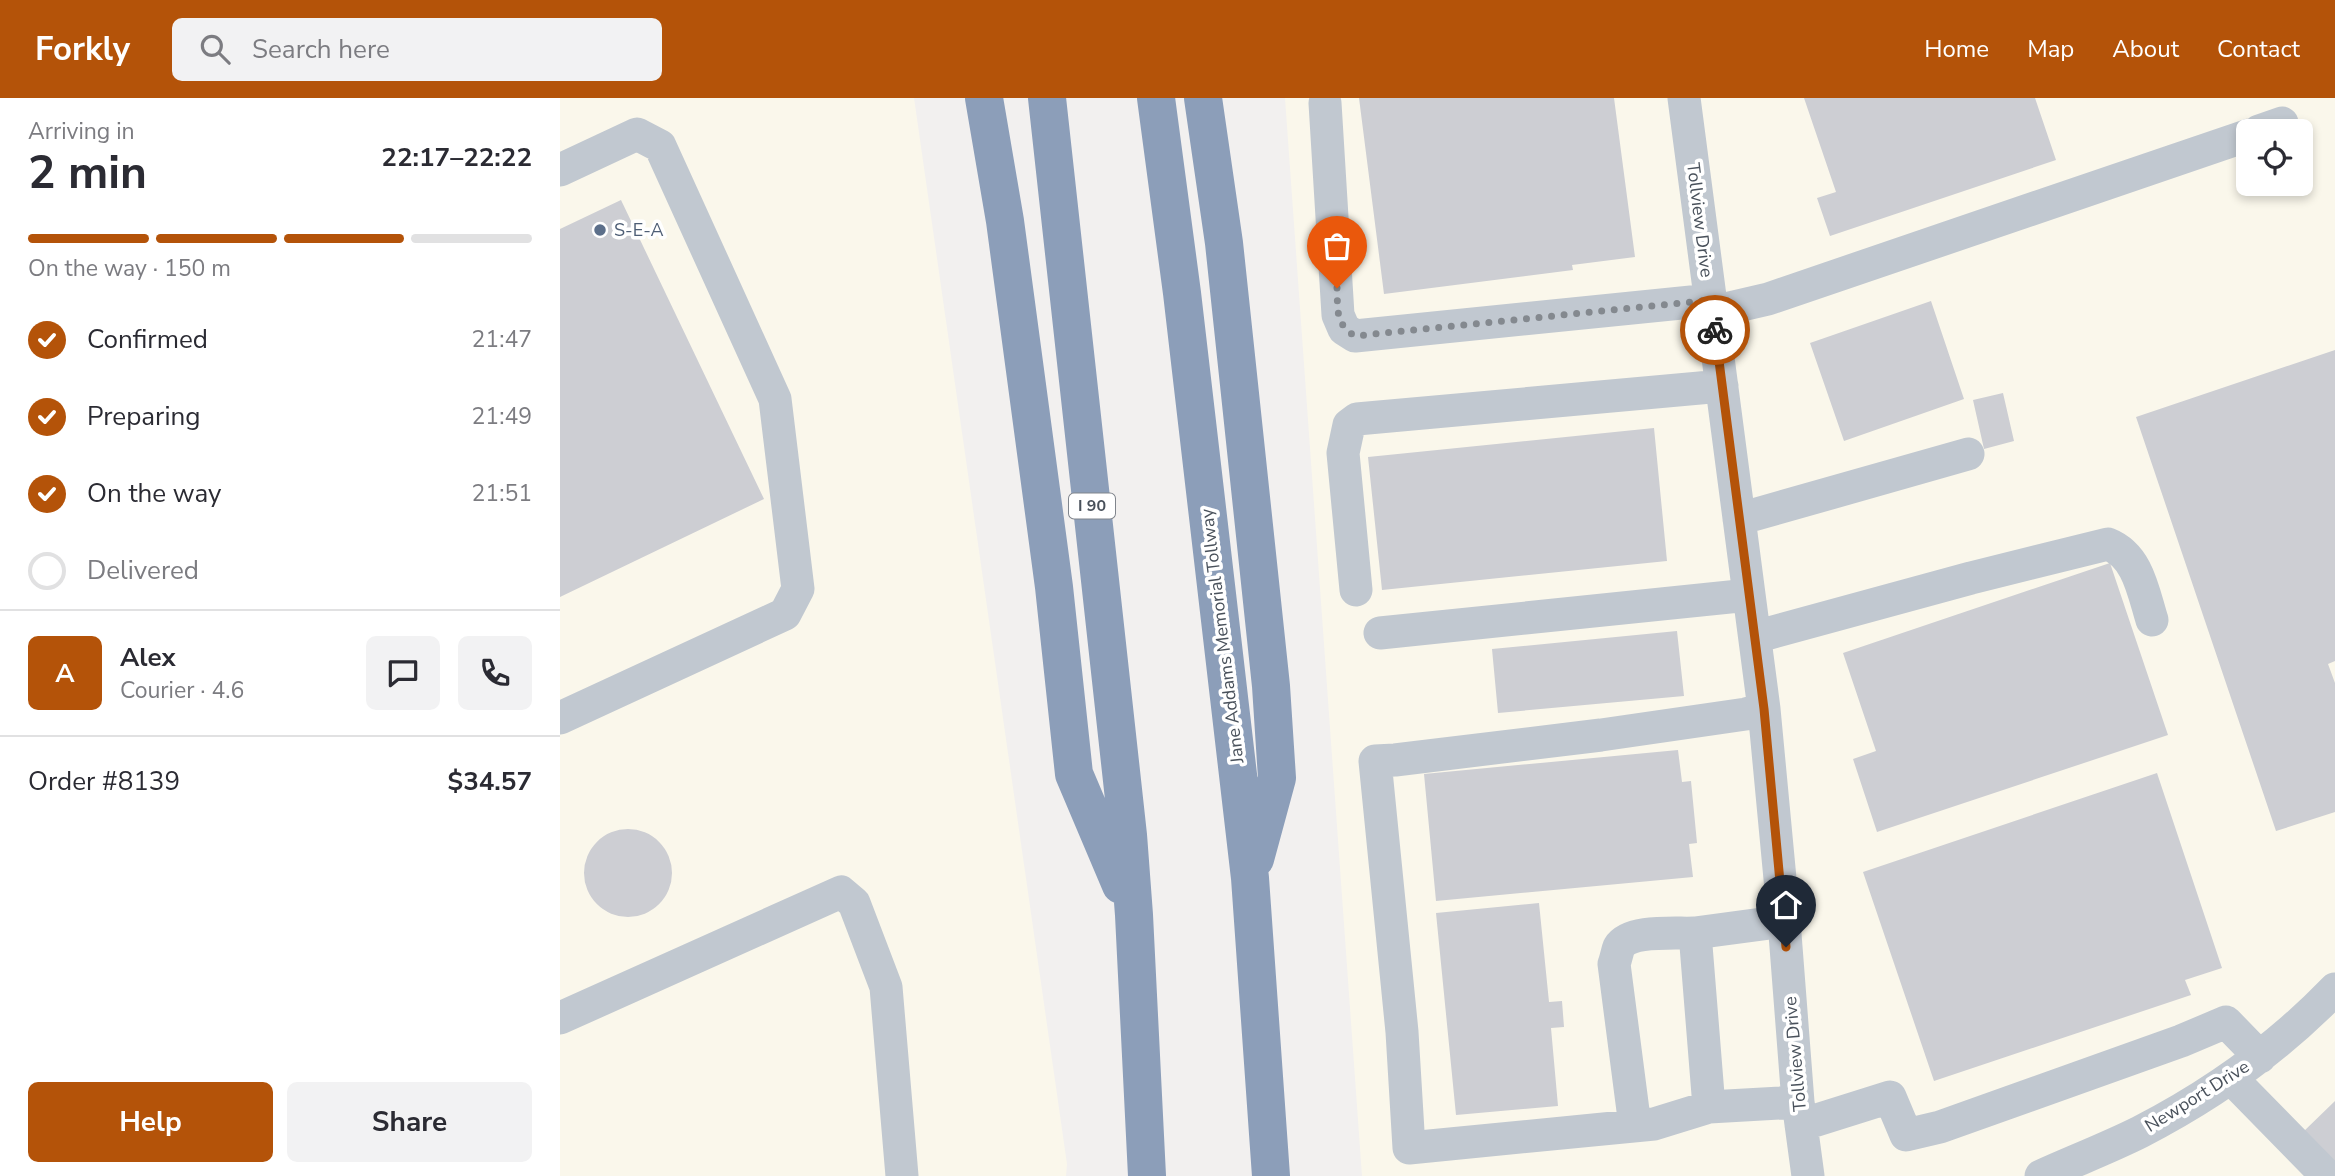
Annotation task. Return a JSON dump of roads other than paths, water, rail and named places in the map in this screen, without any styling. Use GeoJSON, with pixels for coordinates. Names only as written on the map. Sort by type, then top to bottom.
{"type":"FeatureCollection","features":[{"type":"Feature","properties":{"kind":"highway"},"geometry":{"type":"LineString","coordinates":[[984,98],[1005,221],[1054,587],[1074,774],[1134,915]]}},
{"type":"Feature","properties":{"kind":"highway","name":"I 90"},"geometry":{"type":"LineString","coordinates":[[1047,98],[1128,835],[1147,1176]]}},
{"type":"Feature","properties":{"kind":"highway","name":"Jane Addams Memorial Tollway"},"geometry":{"type":"LineString","coordinates":[[1156,98],[1250,877],[1271,1176]]}},
{"type":"Feature","properties":{"kind":"highway"},"geometry":{"type":"LineString","coordinates":[[1203,98],[1224,243],[1270,673],[1277,778],[1250,877]]}},
{"type":"Feature","properties":{"kind":"street","name":"Tollview Drive"},"geometry":{"type":"LineString","coordinates":[[1684,98],[1764,709],[1799,1114],[1808,1176]]}},
{"type":"Feature","properties":{"kind":"street"},"geometry":{"type":"LineString","coordinates":[[1325,103],[1338,315],[1344,330],[1355,336],[1768,299],[2236,139]]}},
{"type":"Feature","properties":{"kind":"street"},"geometry":{"type":"LineString","coordinates":[[560,170],[636,134],[660,146],[775,399],[798,589],[785,614],[560,718]]}},
{"type":"Feature","properties":{"kind":"street"},"geometry":{"type":"LineString","coordinates":[[1356,590],[1343,453],[1349,425],[1357,419],[1722,386]]}},
{"type":"Feature","properties":{"kind":"street"},"geometry":{"type":"LineString","coordinates":[[1739,519],[1968,454]]}},
{"type":"Feature","properties":{"kind":"street"},"geometry":{"type":"LineString","coordinates":[[1755,637],[2108,544],[2121,549],[2135,566],[2152,620]]}},
{"type":"Feature","properties":{"kind":"street"},"geometry":{"type":"LineString","coordinates":[[1380,633],[1749,595]]}},
{"type":"Feature","properties":{"kind":"street"},"geometry":{"type":"LineString","coordinates":[[1764,709],[1746,714],[1601,735],[1375,761],[1402,1032],[1409,1148],[1654,1124],[1709,1107],[1799,1114],[1889,1097],[1906,1135],[1940,1127],[2181,1041],[2226,1022],[2260,1057]]}},
{"type":"Feature","properties":{"kind":"street"},"geometry":{"type":"LineString","coordinates":[[560,1018],[841,892],[854,903],[886,987],[902,1176]]}},
{"type":"Feature","properties":{"kind":"street"},"geometry":{"type":"LineString","coordinates":[[1635,1126],[1614,964],[1620,947],[1629,938],[1641,935],[1695,933],[1784,921]]}},
{"type":"Feature","properties":{"kind":"street"},"geometry":{"type":"LineString","coordinates":[[1695,933],[1709,1107]]}},
{"type":"Feature","properties":{"kind":"street","name":"Newport Drive"},"geometry":{"type":"LineString","coordinates":[[2041,1176],[2140,1132],[2220,1085],[2260,1057],[2313,1012],[2335,989]]}},
{"type":"Feature","properties":{"kind":"street"},"geometry":{"type":"LineString","coordinates":[[2220,1085],[2256,1133],[2297,1176]]}},
{"type":"Feature","properties":{"kind":"street"},"geometry":{"type":"LineString","coordinates":[[2220,1085],[2327,1176]]}},
{"type":"Feature","properties":{"kind":"place","name":"S-E-A"},"geometry":{"type":"Point","coordinates":[600,230]}}]}
